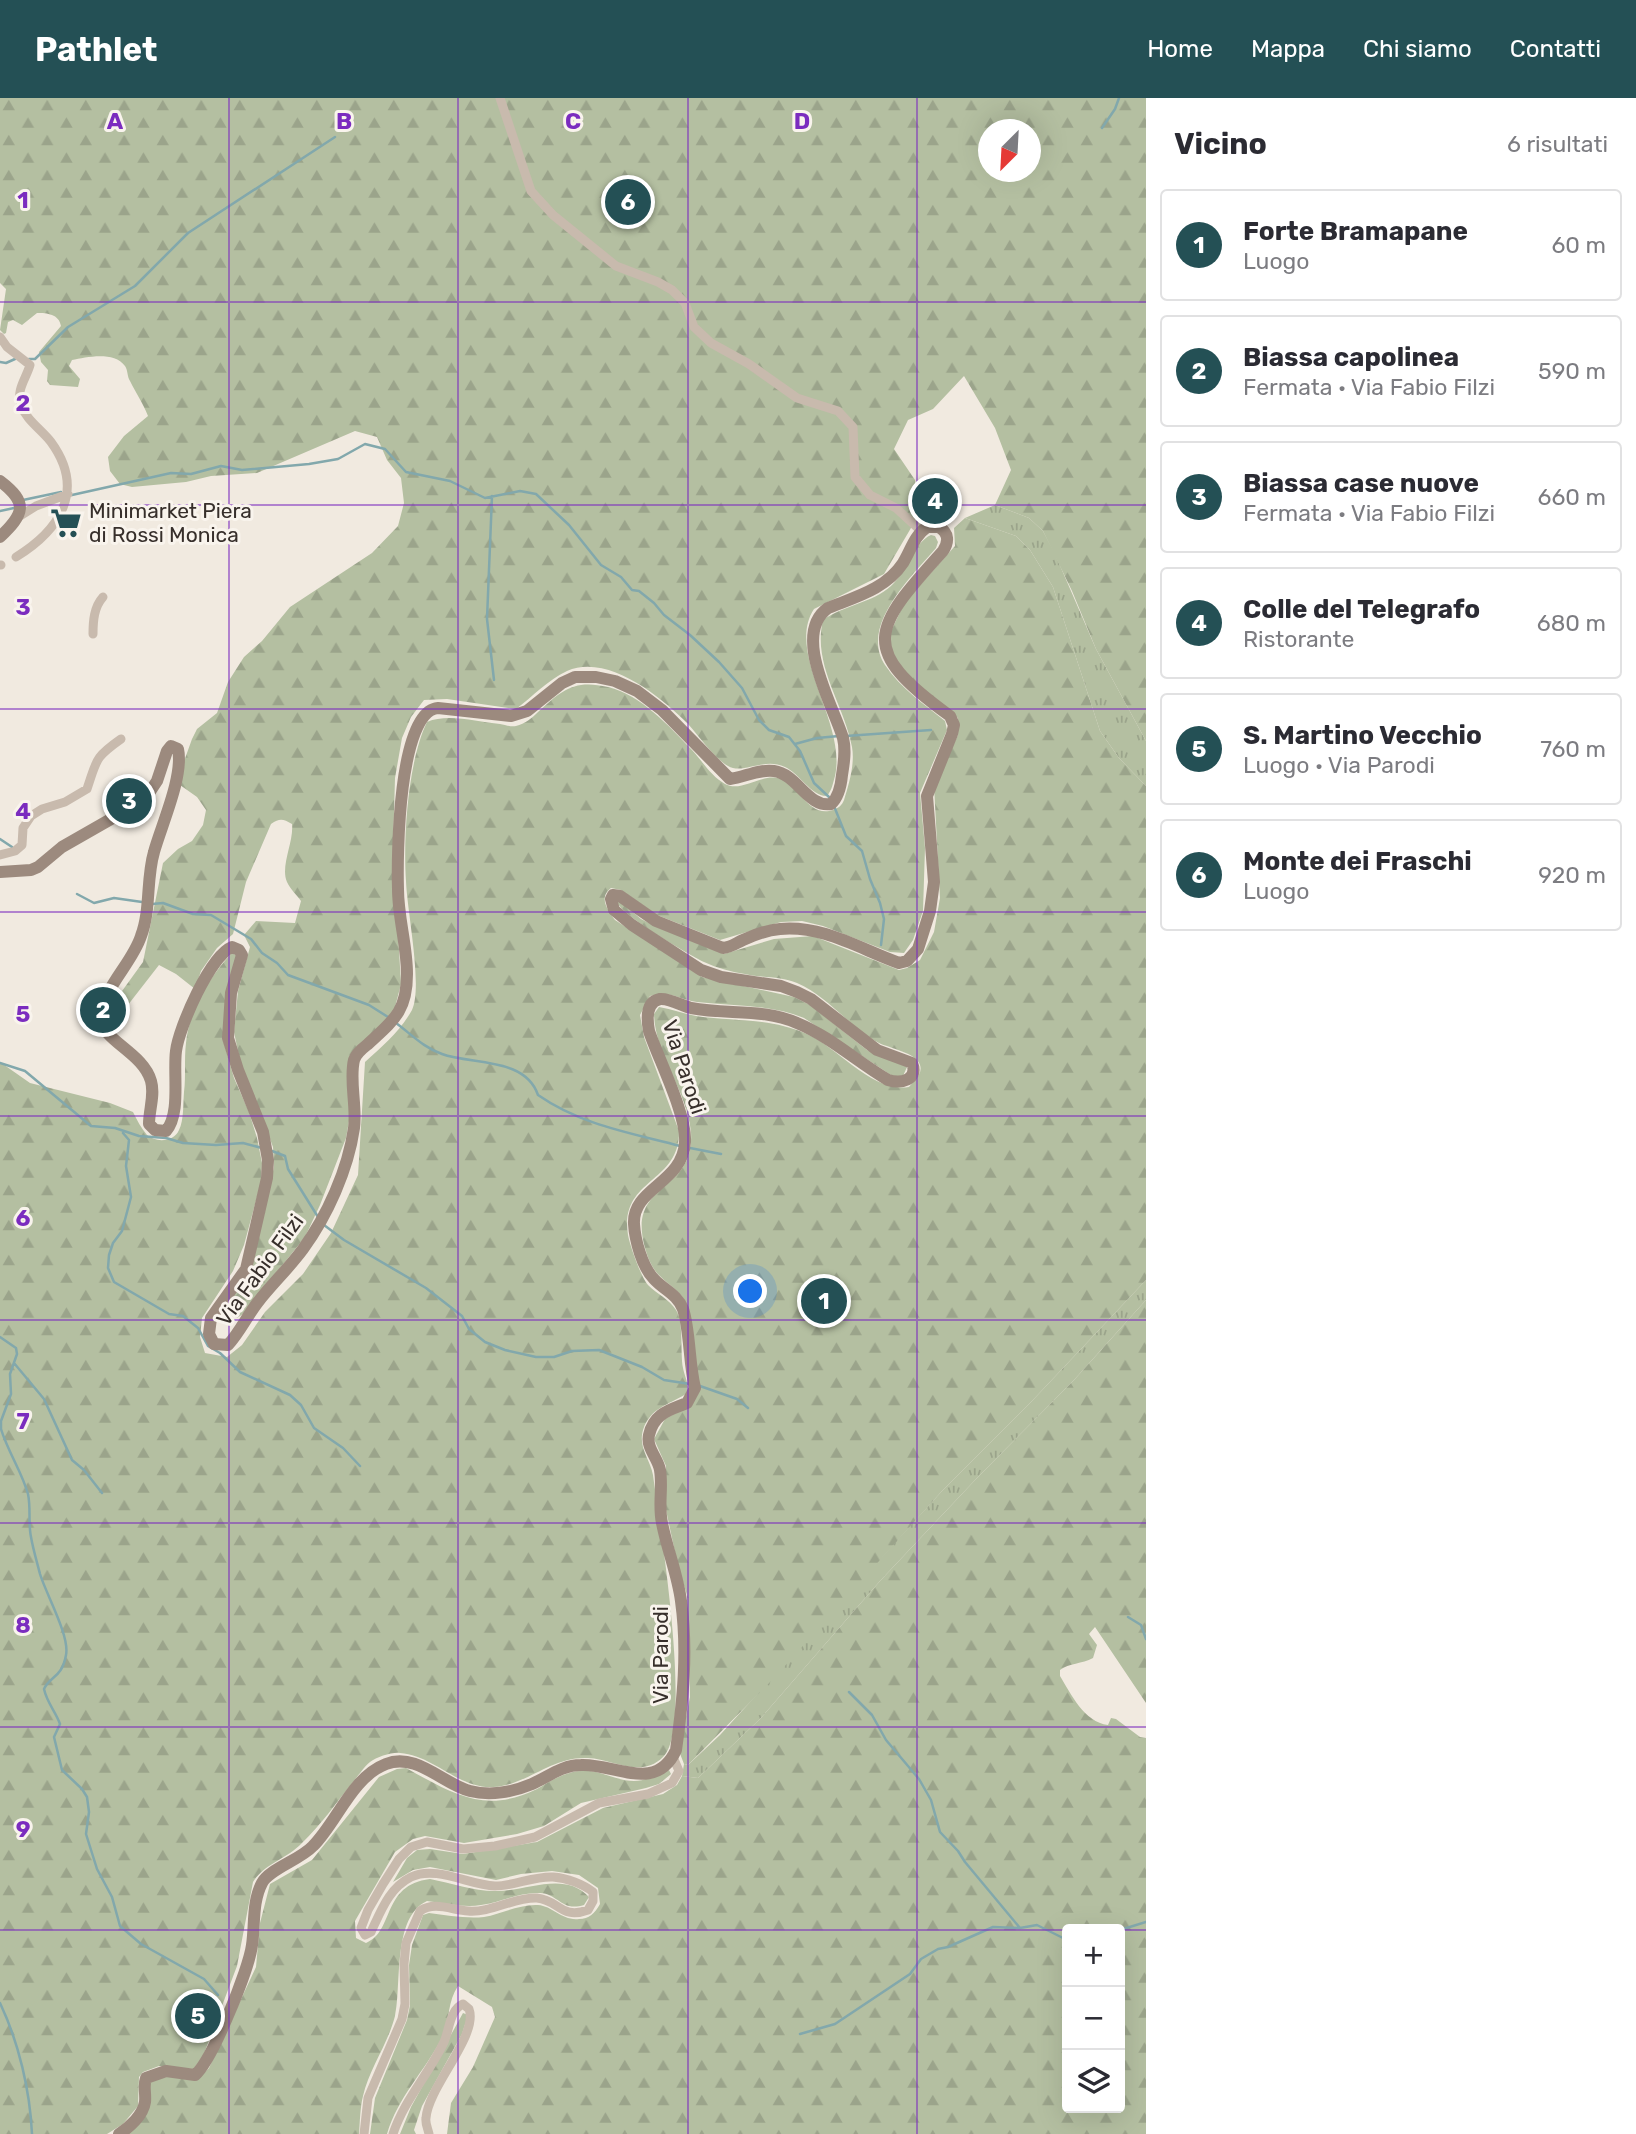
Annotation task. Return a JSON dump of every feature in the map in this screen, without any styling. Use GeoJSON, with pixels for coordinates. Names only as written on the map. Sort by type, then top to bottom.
{"type":"FeatureCollection","features":[{"type":"Feature","properties":{"kind":"street"},"geometry":{"type":"LineString","coordinates":[[500,98],[531,191],[553,215],[616,266],[672,290],[685,303],[694,327],[711,343],[749,363],[797,398],[838,411],[853,428],[855,477],[870,495],[896,508],[921,531]]}},
{"type":"Feature","properties":{"kind":"street"},"geometry":{"type":"LineString","coordinates":[[0,337],[7,347],[29,364],[20,391],[21,406],[52,443],[64,463],[68,494],[61,516],[51,528],[33,546],[16,556]]}},
{"type":"Feature","properties":{"kind":"street"},"geometry":{"type":"LineString","coordinates":[[0,481],[16,495],[21,506],[20,516]]}},
{"type":"Feature","properties":{"kind":"street"},"geometry":{"type":"LineString","coordinates":[[0,537],[20,516],[36,506],[68,494]]}},
{"type":"Feature","properties":{"kind":"street","name":"Via Parodi"},"geometry":{"type":"LineString","coordinates":[[673,1757],[684,1691],[681,1600],[661,1522],[660,1471],[649,1444],[653,1424],[659,1415],[667,1409],[687,1403],[695,1388],[684,1312],[673,1293],[650,1276],[634,1222],[636,1212],[648,1192],[660,1185],[676,1168],[685,1143],[684,1124],[649,1031],[647,1015],[654,1002],[663,999],[703,1010],[768,1014],[795,1021],[830,1039],[896,1083],[905,1082],[912,1076],[914,1068],[912,1063],[863,1041],[811,999],[797,992],[781,986],[701,970],[632,925],[614,910],[611,898],[615,895],[621,896],[656,921],[723,948],[778,929],[800,929],[833,936],[899,963],[914,956],[921,943],[930,911],[933,882],[927,796],[954,725],[950,716],[901,677],[885,649],[883,640],[886,625],[899,603],[943,551],[947,540],[942,529],[931,526],[921,531]]}},
{"type":"Feature","properties":{"kind":"street","name":"Via Fabio Filzi"},"geometry":{"type":"LineString","coordinates":[[0,872],[31,870],[72,840],[118,816],[154,788],[171,746],[178,750],[177,773],[153,853],[142,934],[108,995],[101,1019],[107,1034],[144,1064],[152,1082],[153,1092],[149,1124],[155,1130],[166,1131],[174,1114],[179,1037],[195,999],[210,970],[223,953],[232,947],[242,955],[231,993],[228,1038],[263,1132],[268,1160],[267,1178],[246,1269],[213,1313],[209,1324],[210,1338],[214,1344],[228,1345],[256,1304],[294,1260],[316,1229],[334,1193],[350,1146],[355,1112],[354,1059],[394,1020],[404,1004],[407,970],[398,888],[399,816],[411,742],[424,713],[438,708],[504,717],[519,715],[562,683],[575,677],[615,681],[638,691],[662,710],[727,778],[776,771],[793,779],[816,802],[831,804],[836,798],[841,781],[844,745],[820,677],[814,650],[814,624],[828,608],[883,584],[902,564],[921,531]]}},
{"type":"Feature","properties":{"kind":"street"},"geometry":{"type":"LineString","coordinates":[[93,634],[98,602],[103,597]]}},
{"type":"Feature","properties":{"kind":"street"},"geometry":{"type":"LineString","coordinates":[[0,855],[15,851],[22,845],[23,828],[31,816],[42,808],[65,802],[85,790],[98,757],[121,739]]}},
{"type":"Feature","properties":{"kind":"street"},"geometry":{"type":"LineString","coordinates":[[119,2134],[136,2120],[143,2109],[146,2078],[162,2072],[195,2075],[203,2067],[219,2035],[250,1956],[256,1903],[262,1882],[269,1874],[295,1861],[316,1844],[353,1790],[379,1767],[388,1763],[406,1762],[467,1790],[483,1794],[520,1788],[560,1770],[580,1765],[601,1766],[640,1775],[663,1767],[673,1757],[679,1771],[673,1783],[648,1794],[599,1802],[535,1837],[495,1846],[463,1849],[427,1843],[411,1847],[399,1859],[365,1917],[361,1928],[365,1935],[371,1932],[400,1883],[422,1874],[430,1873],[474,1884],[497,1886],[553,1877],[583,1885],[593,1892],[594,1897],[588,1910],[578,1913],[566,1912],[548,1901],[530,1898],[468,1912],[432,1906],[420,1911],[406,1943],[405,2004],[402,2019],[368,2098],[364,2134]]}},
{"type":"Feature","properties":{"kind":"street"},"geometry":{"type":"LineString","coordinates":[[393,2134],[406,2104],[443,2045],[455,2010],[463,2004],[469,2009],[471,2021],[457,2053],[435,2091],[425,2120],[429,2134]]}},
{"type":"Feature","properties":{"kind":"green space"},"geometry":{"type":"Polygon","coordinates":[[[0,98],[1146,98],[1146,741],[1096,649],[1043,531],[1029,518],[995,505],[1011,470],[995,428],[964,376],[933,409],[908,420],[894,449],[915,480],[918,516],[884,574],[814,609],[807,627],[811,667],[833,733],[836,755],[835,776],[827,796],[816,793],[790,770],[777,764],[740,769],[728,766],[707,747],[688,724],[649,691],[616,673],[599,668],[583,667],[560,674],[516,709],[447,699],[424,700],[411,717],[402,738],[395,778],[393,848],[401,984],[394,1011],[349,1060],[349,1121],[346,1138],[305,1237],[243,1314],[237,1318],[229,1315],[226,1308],[254,1257],[274,1167],[273,1147],[240,1061],[234,1032],[238,991],[250,947],[244,935],[256,921],[295,923],[301,901],[288,885],[285,876],[292,824],[282,820],[271,824],[246,882],[233,934],[217,948],[201,971],[195,989],[159,965],[124,1010],[119,1006],[117,998],[143,962],[163,863],[192,841],[203,825],[206,810],[197,797],[180,785],[182,767],[197,729],[217,713],[228,682],[244,657],[262,641],[290,607],[372,553],[398,526],[404,503],[401,478],[387,460],[377,437],[355,431],[257,473],[211,476],[186,482],[132,487],[120,484],[110,471],[108,457],[124,436],[148,416],[129,379],[127,369],[114,358],[72,360],[69,366],[80,379],[78,387],[50,385],[47,381],[48,370],[41,362],[39,352],[61,326],[60,322],[52,315],[37,313],[22,325],[13,320],[8,322],[4,334],[0,330],[6,289],[0,283],[0,98]]]}},
{"type":"Feature","properties":{"kind":"green space"},"geometry":{"type":"Polygon","coordinates":[[[995,505],[1029,518],[1043,531],[1096,649],[1146,741],[1146,786],[1119,758],[1100,731],[1053,587],[1030,550],[1016,536],[965,518],[995,505]]]}},
{"type":"Feature","properties":{"kind":"green space"},"geometry":{"type":"Polygon","coordinates":[[[965,518],[1016,536],[1030,550],[1053,587],[1100,731],[1119,758],[1146,786],[1146,1280],[1031,1402],[942,1491],[775,1677],[688,1765],[684,1764],[679,1751],[690,1697],[687,1595],[666,1510],[666,1466],[654,1439],[665,1419],[692,1405],[699,1392],[686,1302],[653,1267],[645,1248],[642,1226],[645,1210],[652,1198],[683,1167],[689,1152],[691,1132],[684,1102],[660,1044],[654,1014],[659,1007],[696,1016],[765,1022],[793,1029],[819,1041],[869,1077],[895,1087],[909,1087],[918,1077],[921,1068],[914,1057],[868,1036],[808,989],[791,981],[735,972],[704,962],[643,925],[617,902],[621,902],[641,919],[657,927],[724,954],[774,939],[813,936],[899,970],[920,960],[934,932],[940,898],[934,786],[958,735],[958,718],[909,680],[893,657],[888,637],[905,602],[955,546],[954,528],[965,518]]]}},
{"type":"Feature","properties":{"kind":"green space"},"geometry":{"type":"Polygon","coordinates":[[[931,535],[935,536],[938,542],[936,548],[892,602],[883,618],[879,634],[879,650],[885,665],[905,688],[945,721],[947,730],[920,793],[925,848],[923,911],[913,940],[904,953],[890,952],[823,926],[802,921],[781,922],[720,940],[657,915],[621,890],[611,888],[605,896],[606,904],[615,920],[702,977],[794,997],[810,1005],[867,1050],[907,1067],[903,1076],[894,1077],[804,1018],[778,1010],[697,1002],[664,994],[650,996],[640,1015],[644,1037],[679,1131],[677,1148],[670,1162],[632,1202],[628,1216],[628,1235],[645,1281],[670,1303],[678,1315],[682,1362],[688,1388],[686,1394],[660,1408],[650,1417],[642,1436],[643,1448],[653,1475],[667,1577],[675,1667],[672,1738],[663,1757],[646,1767],[588,1758],[562,1761],[517,1781],[493,1787],[469,1783],[412,1755],[393,1753],[373,1760],[309,1836],[264,1870],[253,1882],[237,1966],[202,2059],[193,2069],[159,2066],[143,2072],[139,2077],[138,2106],[123,2124],[107,2134],[0,2134],[0,1062],[30,1083],[110,1103],[133,1112],[147,1135],[155,1139],[169,1139],[177,1134],[182,1121],[185,1049],[191,1018],[216,972],[232,953],[237,956],[223,1040],[234,1078],[249,1112],[262,1163],[261,1182],[244,1245],[233,1271],[202,1318],[200,1337],[205,1353],[227,1357],[242,1345],[265,1312],[303,1274],[331,1233],[358,1175],[365,1062],[397,1031],[412,1010],[416,984],[406,881],[406,822],[415,757],[427,722],[453,718],[516,726],[528,720],[569,688],[586,684],[608,687],[632,697],[654,712],[711,773],[725,784],[738,786],[767,778],[781,779],[817,810],[833,810],[844,800],[853,754],[848,731],[825,669],[821,637],[823,620],[891,586],[920,544],[931,535]]]}},
{"type":"Feature","properties":{"kind":"green space"},"geometry":{"type":"Polygon","coordinates":[[[1146,1280],[1146,1300],[1074,1380],[880,1581],[761,1718],[698,1778],[682,1776],[684,1764],[688,1765],[720,1735],[942,1491],[1031,1402],[1146,1280]]]}},
{"type":"Feature","properties":{"kind":"green space"},"geometry":{"type":"Polygon","coordinates":[[[1146,1300],[1146,1703],[1095,1627],[1089,1634],[1097,1645],[1093,1658],[1060,1670],[1060,1676],[1079,1706],[1092,1719],[1108,1725],[1111,1718],[1116,1719],[1140,1737],[1146,1738],[1146,2134],[447,2134],[451,2103],[473,2067],[495,2017],[492,2007],[458,1986],[442,2038],[404,2096],[387,2134],[370,2134],[375,2098],[407,2020],[412,1945],[423,1915],[429,1913],[484,1917],[538,1905],[568,1918],[579,1919],[591,1915],[600,1904],[598,1888],[579,1875],[552,1871],[496,1880],[430,1867],[413,1870],[393,1882],[407,1858],[417,1850],[430,1849],[463,1854],[537,1842],[603,1808],[663,1794],[677,1785],[682,1776],[698,1778],[761,1718],[880,1581],[1074,1380],[1146,1300]]]}},
{"type":"Feature","properties":{"kind":"green space"},"geometry":{"type":"Polygon","coordinates":[[[406,1768],[454,1792],[484,1800],[518,1797],[558,1777],[575,1772],[588,1771],[634,1781],[669,1770],[671,1774],[659,1784],[581,1803],[544,1826],[517,1834],[464,1843],[425,1836],[413,1839],[395,1852],[355,1921],[356,1938],[366,1943],[381,1929],[403,1890],[414,1883],[430,1879],[487,1891],[544,1884],[568,1885],[589,1897],[584,1905],[576,1907],[565,1905],[546,1894],[533,1893],[475,1906],[427,1901],[416,1909],[403,1936],[395,2016],[366,2086],[361,2105],[359,2134],[128,2134],[140,2123],[146,2111],[149,2082],[166,2077],[193,2080],[209,2068],[256,1967],[260,1923],[270,1884],[312,1860],[379,1777],[406,1768]]]}},
{"type":"Feature","properties":{"kind":"green space"},"geometry":{"type":"Polygon","coordinates":[[[463,2013],[468,2015],[462,2034],[422,2106],[414,2130],[416,2134],[400,2134],[411,2107],[463,2013]]]}},
{"type":"Feature","properties":{"kind":"waterway"},"geometry":{"type":"LineString","coordinates":[[1102,128],[1119,98]]}},
{"type":"Feature","properties":{"kind":"waterway"},"geometry":{"type":"LineString","coordinates":[[29,359],[35,359],[68,327],[135,286],[188,233],[335,137]]}},
{"type":"Feature","properties":{"kind":"waterway"},"geometry":{"type":"LineString","coordinates":[[0,362],[6,363],[15,359]]}},
{"type":"Feature","properties":{"kind":"waterway"},"geometry":{"type":"LineString","coordinates":[[72,495],[171,473],[191,474],[221,466],[242,470],[338,459],[365,444],[385,449],[406,472],[450,481],[485,498],[520,491],[536,494],[569,525],[601,565],[621,577],[632,590],[639,591],[654,603],[664,615],[719,662],[742,688],[759,720],[769,730],[789,737],[800,751],[814,783],[829,797]]}},
{"type":"Feature","properties":{"kind":"waterway"},"geometry":{"type":"LineString","coordinates":[[23,500],[61,492]]}},
{"type":"Feature","properties":{"kind":"waterway"},"geometry":{"type":"LineString","coordinates":[[492,496],[487,619],[494,680]]}},
{"type":"Feature","properties":{"kind":"waterway"},"geometry":{"type":"LineString","coordinates":[[0,511],[14,508]]}},
{"type":"Feature","properties":{"kind":"waterway"},"geometry":{"type":"LineString","coordinates":[[846,736],[931,730]]}},
{"type":"Feature","properties":{"kind":"waterway"},"geometry":{"type":"LineString","coordinates":[[795,744],[839,736]]}},
{"type":"Feature","properties":{"kind":"waterway"},"geometry":{"type":"LineString","coordinates":[[834,806],[846,836],[862,851],[880,903],[884,919],[881,945]]}},
{"type":"Feature","properties":{"kind":"waterway"},"geometry":{"type":"LineString","coordinates":[[0,839],[12,847]]}},
{"type":"Feature","properties":{"kind":"waterway"},"geometry":{"type":"LineString","coordinates":[[77,894],[94,903],[114,898],[142,902]]}},
{"type":"Feature","properties":{"kind":"waterway"},"geometry":{"type":"LineString","coordinates":[[152,904],[163,903],[193,914],[211,915],[251,939],[262,953],[288,975],[369,1005],[388,1017]]}},
{"type":"Feature","properties":{"kind":"waterway"},"geometry":{"type":"LineString","coordinates":[[396,1023],[435,1051],[496,1064],[522,1074],[538,1095],[571,1114],[607,1127],[680,1146]]}},
{"type":"Feature","properties":{"kind":"waterway"},"geometry":{"type":"LineString","coordinates":[[0,1063],[25,1071],[91,1126],[115,1128],[139,1136],[166,1138],[183,1143],[243,1143],[262,1148]]}},
{"type":"Feature","properties":{"kind":"waterway"},"geometry":{"type":"LineString","coordinates":[[123,1133],[129,1140],[126,1166],[131,1197],[122,1231],[113,1243],[109,1255],[108,1268],[114,1282],[169,1314],[183,1316],[198,1328],[208,1346],[220,1353],[240,1372],[290,1395],[301,1405],[314,1428],[343,1448],[360,1466]]}},
{"type":"Feature","properties":{"kind":"waterway"},"geometry":{"type":"LineString","coordinates":[[690,1148],[721,1154]]}},
{"type":"Feature","properties":{"kind":"waterway"},"geometry":{"type":"LineString","coordinates":[[272,1151],[285,1156],[288,1169],[318,1217]]}},
{"type":"Feature","properties":{"kind":"waterway"},"geometry":{"type":"LineString","coordinates":[[324,1225],[344,1240],[426,1288],[462,1316],[469,1329],[485,1342],[536,1357],[599,1350],[642,1367],[664,1380],[690,1384]]}},
{"type":"Feature","properties":{"kind":"waterway"},"geometry":{"type":"LineString","coordinates":[[0,1337],[16,1348],[17,1354],[10,1374],[11,1394],[1,1421],[1,1429],[28,1494],[34,1551],[66,1647],[62,1668],[44,1689],[60,1724],[54,1737],[62,1770],[87,1797],[89,1812],[86,1834],[97,1869],[112,1897],[120,1926],[141,1944],[204,1979],[218,1995]]}},
{"type":"Feature","properties":{"kind":"waterway"},"geometry":{"type":"LineString","coordinates":[[14,1363],[44,1399],[72,1460],[84,1470],[102,1493]]}},
{"type":"Feature","properties":{"kind":"waterway"},"geometry":{"type":"LineString","coordinates":[[700,1386],[737,1399],[748,1408]]}},
{"type":"Feature","properties":{"kind":"waterway"},"geometry":{"type":"LineString","coordinates":[[1128,1617],[1141,1625],[1146,1639]]}},
{"type":"Feature","properties":{"kind":"waterway"},"geometry":{"type":"LineString","coordinates":[[849,1692],[872,1715],[886,1740],[919,1779],[931,1800],[940,1832],[1020,1928]]}},
{"type":"Feature","properties":{"kind":"waterway"},"geometry":{"type":"LineString","coordinates":[[1125,1928],[1146,1922]]}},
{"type":"Feature","properties":{"kind":"waterway"},"geometry":{"type":"LineString","coordinates":[[800,2034],[835,2024],[910,1974],[921,1959],[938,1949],[993,1927],[1020,1928],[1037,1925],[1062,1938]]}},
{"type":"Feature","properties":{"kind":"waterway"},"geometry":{"type":"LineString","coordinates":[[0,2003],[13,2034],[22,2067],[32,2134]]}},
{"type":"Feature","properties":{"kind":"place","name":"Monte dei Fraschi"},"geometry":{"type":"Point","coordinates":[628,202]}},
{"type":"Feature","properties":{"kind":"place","name":"Colle del Telegrafo"},"geometry":{"type":"Point","coordinates":[935,501]}},
{"type":"Feature","properties":{"kind":"place","name":"Minimarket Piera di Rossi Monica"},"geometry":{"type":"Point","coordinates":[66,523]}},
{"type":"Feature","properties":{"kind":"place","name":"Biassa case nuove"},"geometry":{"type":"Point","coordinates":[129,801]}},
{"type":"Feature","properties":{"kind":"place","name":"Biassa capolinea"},"geometry":{"type":"Point","coordinates":[103,1010]}},
{"type":"Feature","properties":{"kind":"place","name":"Forte Bramapane"},"geometry":{"type":"Point","coordinates":[824,1301]}},
{"type":"Feature","properties":{"kind":"place","name":"S. Martino Vecchio"},"geometry":{"type":"Point","coordinates":[198,2016]}}]}
